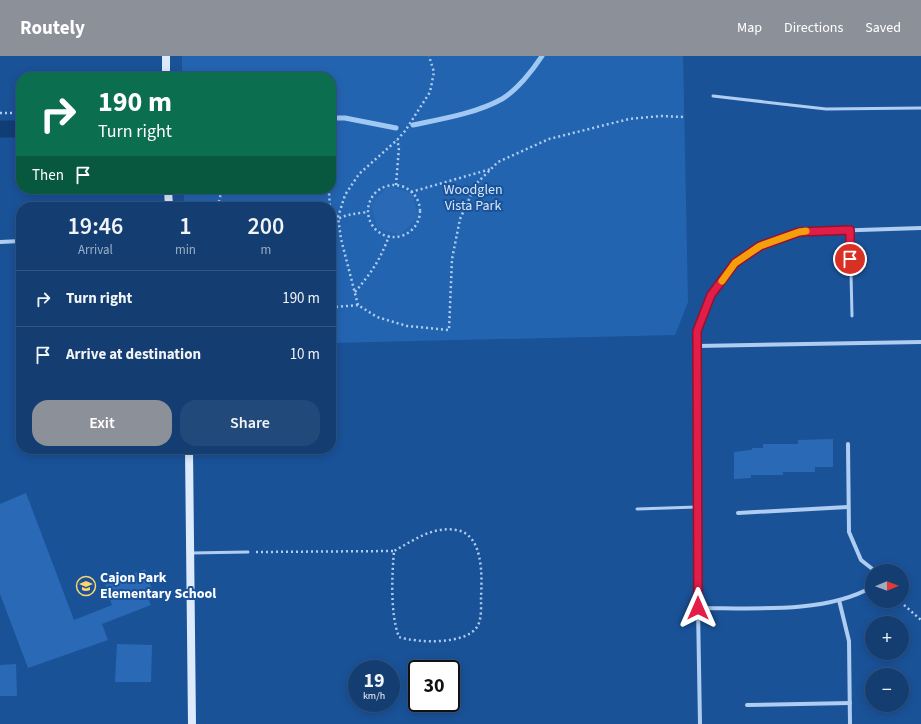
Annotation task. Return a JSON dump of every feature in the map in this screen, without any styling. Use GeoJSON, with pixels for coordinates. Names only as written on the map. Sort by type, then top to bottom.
{"type":"FeatureCollection","features":[{"type":"Feature","properties":{"kind":"main road"},"geometry":{"type":"LineString","coordinates":[[166,56],[166,72]]}},
{"type":"Feature","properties":{"kind":"main road"},"geometry":{"type":"LineString","coordinates":[[188,454],[192,724]]}},
{"type":"Feature","properties":{"kind":"street"},"geometry":{"type":"LineString","coordinates":[[700,724],[697,507],[697,331],[711,295],[735,263],[760,246],[799,232],[921,228]]}},
{"type":"Feature","properties":{"kind":"street"},"geometry":{"type":"LineString","coordinates":[[0,242],[16,242]]}},
{"type":"Feature","properties":{"kind":"street"},"geometry":{"type":"LineString","coordinates":[[697,346],[921,342]]}},
{"type":"Feature","properties":{"kind":"street"},"geometry":{"type":"LineString","coordinates":[[848,444],[848,532],[861,560],[866,564]]}},
{"type":"Feature","properties":{"kind":"street"},"geometry":{"type":"LineString","coordinates":[[738,513],[848,507]]}},
{"type":"Feature","properties":{"kind":"street"},"geometry":{"type":"LineString","coordinates":[[698,608],[790,608],[840,600],[865,591]]}},
{"type":"Feature","properties":{"kind":"street"},"geometry":{"type":"LineString","coordinates":[[840,600],[849,641],[850,724]]}},
{"type":"Feature","properties":{"kind":"street"},"geometry":{"type":"LineString","coordinates":[[747,705],[850,703]]}},
{"type":"Feature","properties":{"kind":"lane"},"geometry":{"type":"LineString","coordinates":[[713,96],[826,109],[921,108]]}},
{"type":"Feature","properties":{"kind":"lane"},"geometry":{"type":"LineString","coordinates":[[850,230],[852,316]]}},
{"type":"Feature","properties":{"kind":"lane"},"geometry":{"type":"LineString","coordinates":[[637,509],[697,507]]}},
{"type":"Feature","properties":{"kind":"lane"},"geometry":{"type":"LineString","coordinates":[[189,554],[248,552]]}},
{"type":"Feature","properties":{"kind":"path"},"geometry":{"type":"LineString","coordinates":[[358,305],[341,239],[338,217],[345,195],[359,174],[405,131],[430,92],[434,72],[429,56]]}},
{"type":"Feature","properties":{"kind":"path"},"geometry":{"type":"LineString","coordinates":[[0,114],[16,113]]}},
{"type":"Feature","properties":{"kind":"path"},"geometry":{"type":"LineString","coordinates":[[336,307],[358,305],[377,317],[407,326],[450,330],[452,259],[460,219],[476,184],[498,162],[549,139],[629,119],[660,116],[684,118]]}},
{"type":"Feature","properties":{"kind":"path"},"geometry":{"type":"LineString","coordinates":[[396,185],[399,147],[397,140]]}},
{"type":"Feature","properties":{"kind":"path"},"geometry":{"type":"LineString","coordinates":[[411,192],[491,169]]}},
{"type":"Feature","properties":{"kind":"path"},"geometry":{"type":"LineString","coordinates":[[390,185],[406,188],[411,192],[418,201],[420,209],[415,225],[409,231],[402,235],[389,236],[378,231],[372,225],[368,212],[370,201],[374,193],[381,188],[390,185]]}},
{"type":"Feature","properties":{"kind":"path"},"geometry":{"type":"LineString","coordinates":[[338,217],[368,212]]}},
{"type":"Feature","properties":{"kind":"path"},"geometry":{"type":"LineString","coordinates":[[355,292],[371,273],[382,255],[389,236]]}},
{"type":"Feature","properties":{"kind":"path"},"geometry":{"type":"LineString","coordinates":[[248,552],[394,551],[427,533],[436,530],[456,530],[468,535],[480,556],[482,580],[480,619],[477,628],[467,637],[446,641],[407,639],[399,637],[396,627],[392,577],[394,551]]}},
{"type":"Feature","properties":{"kind":"path"},"geometry":{"type":"LineString","coordinates":[[907,608],[921,620]]}},
{"type":"Feature","properties":{"kind":"green space","name":"Woodglen Vista Park"},"geometry":{"type":"Polygon","coordinates":[[[182,56],[683,56],[688,302],[675,335],[336,343],[336,202],[184,202],[184,194],[336,194],[336,72],[182,72],[182,56]]]}},
{"type":"Feature","properties":{"kind":"building"},"geometry":{"type":"Polygon","coordinates":[[[389,186],[413,194],[418,218],[400,235],[377,228],[371,203],[389,186]]]}},
{"type":"Feature","properties":{"kind":"building"},"geometry":{"type":"Polygon","coordinates":[[[833,439],[833,467],[815,467],[815,472],[783,472],[783,475],[751,475],[751,478],[734,479],[734,452],[752,450],[752,448],[763,448],[763,444],[798,444],[798,440],[833,439]]]}},
{"type":"Feature","properties":{"kind":"building"},"geometry":{"type":"Polygon","coordinates":[[[26,493],[74,620],[112,605],[105,585],[145,569],[154,595],[148,598],[151,605],[102,624],[108,640],[28,668],[0,594],[0,504],[26,493]]]}},
{"type":"Feature","properties":{"kind":"building"},"geometry":{"type":"Polygon","coordinates":[[[117,644],[152,645],[151,682],[115,682],[117,644]]]}},
{"type":"Feature","properties":{"kind":"building"},"geometry":{"type":"Polygon","coordinates":[[[16,664],[17,696],[0,696],[0,665],[16,664]]]}},
{"type":"Feature","properties":{"kind":"waterway"},"geometry":{"type":"LineString","coordinates":[[413,125],[470,112],[502,99],[524,79],[542,56]]}},
{"type":"Feature","properties":{"kind":"waterway"},"geometry":{"type":"LineString","coordinates":[[336,118],[345,118],[396,128]]}},
{"type":"Feature","properties":{"kind":"waterway"},"geometry":{"type":"LineString","coordinates":[[0,129],[16,129]]}},
{"type":"Feature","properties":{"kind":"slow traffic"},"geometry":{"type":"LineString","coordinates":[[722,281],[735,263],[760,246],[799,232],[806,231]]}},
{"type":"Feature","properties":{"kind":"place","name":"Cajon Park Elementary School"},"geometry":{"type":"Point","coordinates":[86,586]}},
{"type":"Feature","properties":{"kind":"route"},"geometry":{"type":"LineString","coordinates":[[698,608],[697,331],[711,295],[735,263],[760,246],[799,232],[850,230],[850,259]]}}]}
